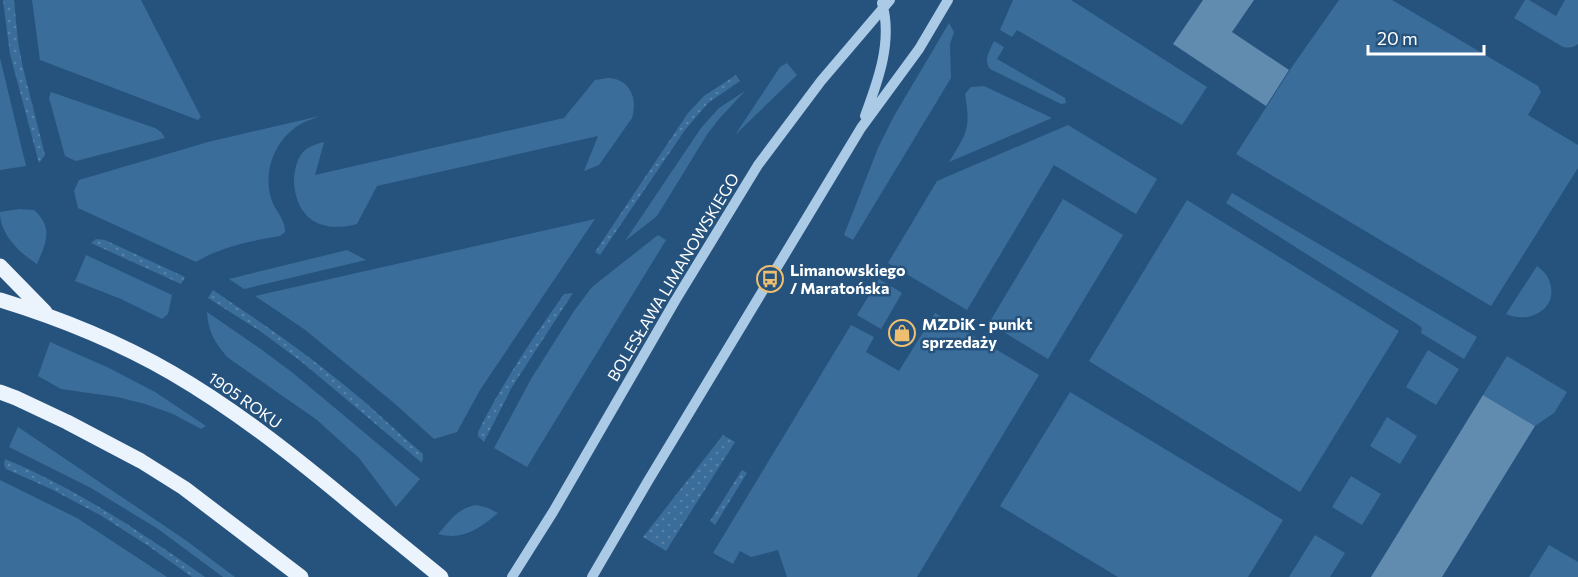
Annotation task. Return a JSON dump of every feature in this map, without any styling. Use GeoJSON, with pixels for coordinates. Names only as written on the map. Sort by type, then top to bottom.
{"type":"FeatureCollection","features":[{"type":"Feature","properties":{"kind":"main road"},"geometry":{"type":"LineString","coordinates":[[0,266],[49,316]]}},
{"type":"Feature","properties":{"kind":"main road","name":"1905 ROKU"},"geometry":{"type":"LineString","coordinates":[[0,300],[49,316],[95,335],[148,360],[214,399],[302,464],[441,577]]}},
{"type":"Feature","properties":{"kind":"main road"},"geometry":{"type":"LineString","coordinates":[[0,392],[57,417],[141,461],[184,488],[301,577]]}},
{"type":"Feature","properties":{"kind":"street","name":"BOLESŁAWA LIMANOWSKIEGO"},"geometry":{"type":"LineString","coordinates":[[592,577],[861,128],[919,49],[948,0]]}},
{"type":"Feature","properties":{"kind":"street","name":"BOLESŁAWA LIMANOWSKIEGO"},"geometry":{"type":"LineString","coordinates":[[861,128],[877,85],[882,63],[886,39],[885,3]]}},
{"type":"Feature","properties":{"kind":"street","name":"BOLESŁAWA LIMANOWSKIEGO"},"geometry":{"type":"LineString","coordinates":[[512,577],[553,512],[675,301],[758,165],[821,81],[885,3]]}},
{"type":"Feature","properties":{"kind":"shaded area"},"geometry":{"type":"Polygon","coordinates":[[[3,0],[14,0],[23,68],[45,155],[39,163],[10,54],[3,0]]]}},
{"type":"Feature","properties":{"kind":"shaded area"},"geometry":{"type":"Polygon","coordinates":[[[32,0],[141,0],[201,117],[198,120],[40,60],[32,0]]]}},
{"type":"Feature","properties":{"kind":"shaded area"},"geometry":{"type":"Polygon","coordinates":[[[1013,0],[1071,0],[1207,87],[1182,125],[1017,30],[1012,37],[1000,30],[1013,0]]]}},
{"type":"Feature","properties":{"kind":"shaded area"},"geometry":{"type":"Polygon","coordinates":[[[1339,0],[1392,0],[1538,86],[1541,92],[1528,115],[1578,145],[1578,168],[1491,306],[1236,154],[1294,64],[1339,0]]]}},
{"type":"Feature","properties":{"kind":"shaded area"},"geometry":{"type":"Polygon","coordinates":[[[1525,0],[1529,0],[1556,16],[1565,0],[1578,0],[1578,44],[1563,47],[1514,18],[1525,0]]]}},
{"type":"Feature","properties":{"kind":"shaded area"},"geometry":{"type":"Polygon","coordinates":[[[949,23],[954,32],[950,44],[951,78],[853,240],[844,235],[878,148],[894,116],[949,23]]]}},
{"type":"Feature","properties":{"kind":"shaded area"},"geometry":{"type":"Polygon","coordinates":[[[994,41],[1004,47],[997,59],[1065,98],[1066,103],[1061,104],[990,69],[987,59],[994,41]]]}},
{"type":"Feature","properties":{"kind":"shaded area"},"geometry":{"type":"Polygon","coordinates":[[[0,58],[26,166],[0,170],[0,58]]]}},
{"type":"Feature","properties":{"kind":"shaded area"},"geometry":{"type":"Polygon","coordinates":[[[787,63],[797,75],[735,135],[780,67],[787,63]]]}},
{"type":"Feature","properties":{"kind":"shaded area"},"geometry":{"type":"Polygon","coordinates":[[[736,75],[740,81],[708,103],[685,130],[600,255],[595,252],[688,113],[704,96],[736,75]]]}},
{"type":"Feature","properties":{"kind":"shaded area"},"geometry":{"type":"Polygon","coordinates":[[[616,79],[627,86],[633,97],[634,111],[632,118],[599,165],[584,171],[598,136],[377,186],[357,224],[333,227],[323,225],[306,215],[300,207],[294,183],[295,171],[301,155],[313,145],[324,142],[315,175],[564,118],[595,80],[616,79]]]}},
{"type":"Feature","properties":{"kind":"shaded area"},"geometry":{"type":"Polygon","coordinates":[[[984,86],[1052,118],[949,162],[966,130],[968,115],[965,94],[971,87],[984,86]]]}},
{"type":"Feature","properties":{"kind":"shaded area"},"geometry":{"type":"Polygon","coordinates":[[[745,91],[708,133],[657,216],[625,241],[701,128],[719,108],[745,91]]]}},
{"type":"Feature","properties":{"kind":"shaded area"},"geometry":{"type":"Polygon","coordinates":[[[51,92],[155,128],[165,138],[76,161],[65,156],[49,98],[51,92]]]}},
{"type":"Feature","properties":{"kind":"shaded area"},"geometry":{"type":"Polygon","coordinates":[[[320,116],[291,131],[283,139],[273,157],[269,188],[285,228],[285,232],[280,236],[226,248],[196,262],[78,208],[74,191],[79,180],[208,142],[320,116]]]}},
{"type":"Feature","properties":{"kind":"shaded area"},"geometry":{"type":"Polygon","coordinates":[[[1068,125],[1157,179],[1136,214],[1054,165],[967,310],[888,263],[937,181],[1068,125]]]}},
{"type":"Feature","properties":{"kind":"shaded area"},"geometry":{"type":"Polygon","coordinates":[[[1232,193],[1477,337],[1464,359],[1421,333],[1422,328],[1417,324],[1226,203],[1232,193]]]}},
{"type":"Feature","properties":{"kind":"shaded area"},"geometry":{"type":"Polygon","coordinates":[[[1063,199],[1123,235],[1048,359],[989,323],[1063,199]]]}},
{"type":"Feature","properties":{"kind":"shaded area"},"geometry":{"type":"Polygon","coordinates":[[[1187,200],[1399,331],[1300,492],[1089,361],[1187,200]]]}},
{"type":"Feature","properties":{"kind":"shaded area"},"geometry":{"type":"Polygon","coordinates":[[[19,209],[34,210],[46,229],[45,242],[37,264],[18,249],[3,228],[0,212],[19,209]]]}},
{"type":"Feature","properties":{"kind":"shaded area"},"geometry":{"type":"Polygon","coordinates":[[[595,219],[480,390],[457,432],[434,439],[304,329],[255,296],[595,219]]]}},
{"type":"Feature","properties":{"kind":"shaded area"},"geometry":{"type":"Polygon","coordinates":[[[658,235],[666,240],[527,467],[494,448],[531,379],[592,287],[658,235]]]}},
{"type":"Feature","properties":{"kind":"shaded area"},"geometry":{"type":"Polygon","coordinates":[[[96,239],[105,240],[185,277],[181,284],[91,243],[96,239]]]}},
{"type":"Feature","properties":{"kind":"shaded area"},"geometry":{"type":"Polygon","coordinates":[[[347,250],[366,260],[244,289],[229,279],[347,250]]]}},
{"type":"Feature","properties":{"kind":"shaded area"},"geometry":{"type":"Polygon","coordinates":[[[86,255],[172,295],[168,314],[162,319],[121,299],[75,281],[86,255]]]}},
{"type":"Feature","properties":{"kind":"shaded area"},"geometry":{"type":"Polygon","coordinates":[[[1537,266],[1549,280],[1551,290],[1547,306],[1525,317],[1506,314],[1537,266]]]}},
{"type":"Feature","properties":{"kind":"shaded area"},"geometry":{"type":"Polygon","coordinates":[[[879,279],[902,293],[881,329],[857,315],[879,279]]]}},
{"type":"Feature","properties":{"kind":"shaded area"},"geometry":{"type":"Polygon","coordinates":[[[213,290],[295,347],[353,392],[423,454],[422,463],[303,363],[260,331],[208,298],[213,290]]]}},
{"type":"Feature","properties":{"kind":"shaded area"},"geometry":{"type":"Polygon","coordinates":[[[573,293],[512,387],[484,442],[478,436],[478,432],[508,378],[564,294],[573,293]]]}},
{"type":"Feature","properties":{"kind":"shaded area"},"geometry":{"type":"Polygon","coordinates":[[[207,312],[293,373],[420,479],[396,507],[359,458],[317,420],[227,357],[213,336],[207,312]]]}},
{"type":"Feature","properties":{"kind":"shaded area"},"geometry":{"type":"Polygon","coordinates":[[[935,313],[1039,375],[917,577],[787,577],[778,550],[751,557],[740,551],[733,564],[713,553],[851,325],[874,337],[866,352],[899,371],[935,313]]]}},
{"type":"Feature","properties":{"kind":"shaded area"},"geometry":{"type":"Polygon","coordinates":[[[50,342],[109,368],[155,392],[206,426],[201,429],[173,414],[145,404],[117,397],[61,389],[38,376],[50,342]]]}},
{"type":"Feature","properties":{"kind":"shaded area"},"geometry":{"type":"Polygon","coordinates":[[[1428,350],[1459,369],[1436,405],[1406,387],[1428,350]]]}},
{"type":"Feature","properties":{"kind":"shaded area"},"geometry":{"type":"Polygon","coordinates":[[[1507,356],[1567,392],[1554,413],[1535,426],[1483,395],[1507,356]]]}},
{"type":"Feature","properties":{"kind":"shaded area"},"geometry":{"type":"Polygon","coordinates":[[[1070,392],[1283,520],[1248,577],[1118,577],[1000,506],[1070,392]]]}},
{"type":"Feature","properties":{"kind":"shaded area"},"geometry":{"type":"Polygon","coordinates":[[[1387,417],[1417,436],[1400,464],[1370,446],[1387,417]]]}},
{"type":"Feature","properties":{"kind":"shaded area"},"geometry":{"type":"Polygon","coordinates":[[[18,427],[184,539],[235,577],[223,577],[158,529],[91,488],[9,447],[18,427]]]}},
{"type":"Feature","properties":{"kind":"shaded area"},"geometry":{"type":"Polygon","coordinates":[[[723,435],[735,442],[666,551],[643,537],[723,435]]]}},
{"type":"Feature","properties":{"kind":"shaded area"},"geometry":{"type":"Polygon","coordinates":[[[5,459],[58,484],[108,512],[205,577],[192,577],[100,515],[51,489],[6,469],[5,459]]]}},
{"type":"Feature","properties":{"kind":"shaded area"},"geometry":{"type":"Polygon","coordinates":[[[742,470],[747,473],[715,525],[710,521],[742,470]]]}},
{"type":"Feature","properties":{"kind":"shaded area"},"geometry":{"type":"Polygon","coordinates":[[[1351,476],[1381,494],[1362,525],[1332,507],[1351,476]]]}},
{"type":"Feature","properties":{"kind":"shaded area"},"geometry":{"type":"Polygon","coordinates":[[[0,480],[77,518],[167,577],[0,577],[0,480]]]}},
{"type":"Feature","properties":{"kind":"shaded area"},"geometry":{"type":"Polygon","coordinates":[[[477,505],[498,513],[471,532],[455,536],[438,534],[459,512],[477,505]]]}},
{"type":"Feature","properties":{"kind":"shaded area"},"geometry":{"type":"Polygon","coordinates":[[[1315,535],[1345,553],[1330,577],[1289,577],[1315,535]]]}},
{"type":"Feature","properties":{"kind":"shaded area"},"geometry":{"type":"Polygon","coordinates":[[[1549,545],[1578,562],[1578,577],[1529,577],[1549,545]]]}},
{"type":"Feature","properties":{"kind":"building"},"geometry":{"type":"Polygon","coordinates":[[[1203,0],[1254,0],[1232,32],[1289,70],[1266,106],[1173,44],[1203,0]]]}},
{"type":"Feature","properties":{"kind":"building"},"geometry":{"type":"Polygon","coordinates":[[[1483,395],[1535,426],[1442,577],[1371,577],[1483,395]]]}},
{"type":"Feature","properties":{"kind":"place","name":"Limanowskiego / Maratońska"},"geometry":{"type":"Point","coordinates":[770,279]}},
{"type":"Feature","properties":{"kind":"place","name":"MZDiK - punkt sprzedaży"},"geometry":{"type":"Point","coordinates":[902,333]}}]}
